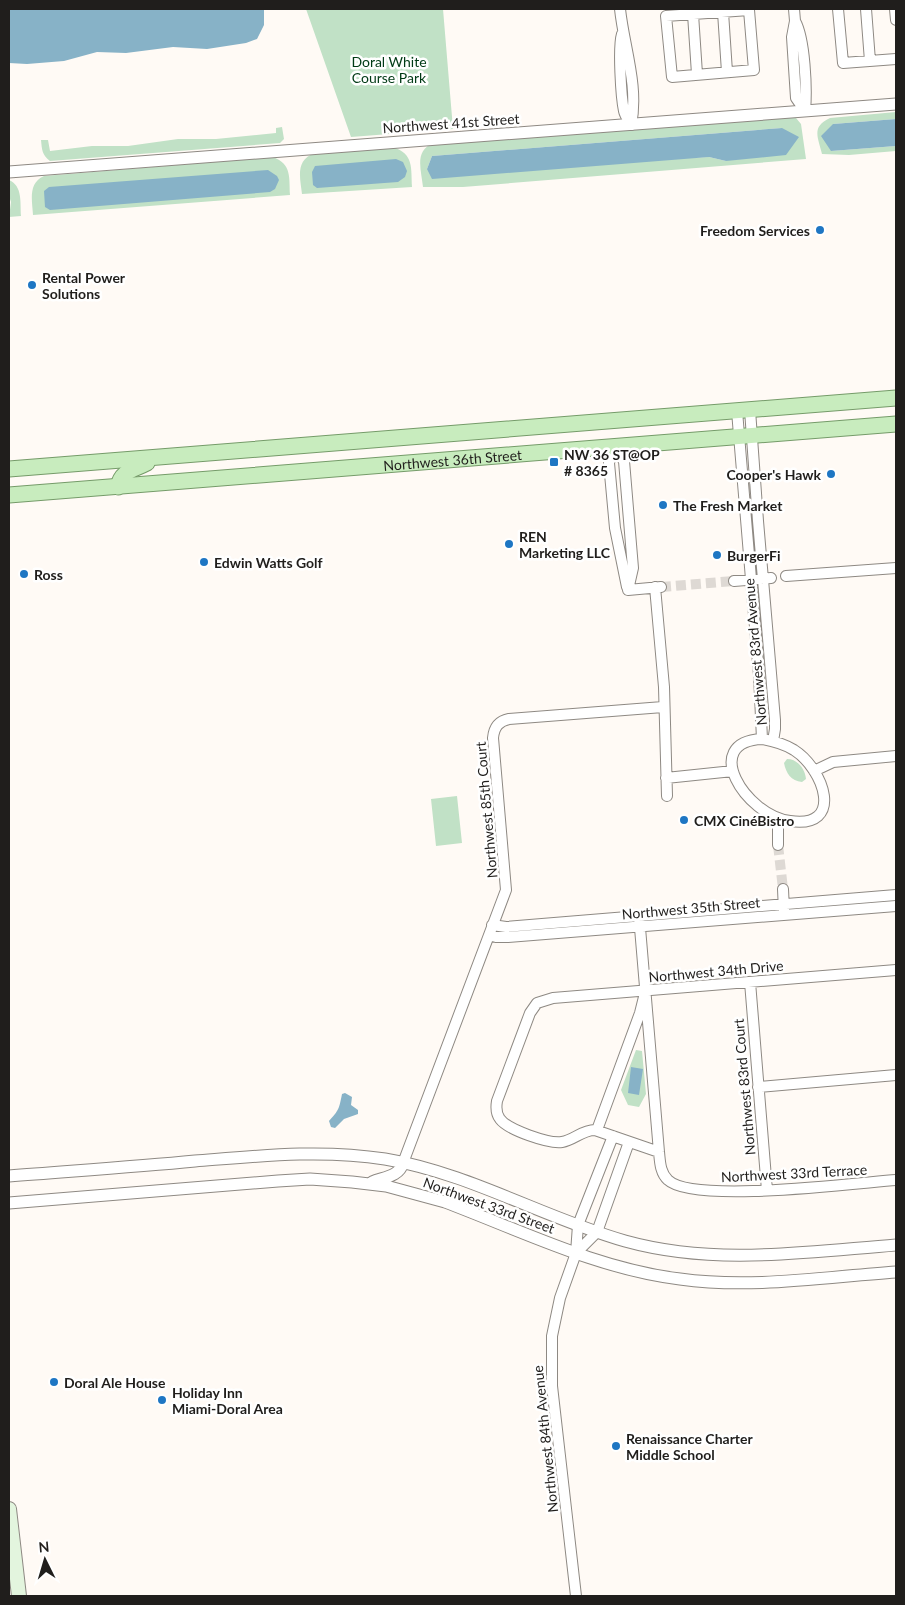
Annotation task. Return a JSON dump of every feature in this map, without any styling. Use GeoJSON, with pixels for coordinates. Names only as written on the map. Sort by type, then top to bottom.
{"type":"FeatureCollection","features":[{"type":"Feature","properties":{"kind":"main road","name":"Northwest 36th Street"},"geometry":{"type":"LineString","coordinates":[[9,469],[896,398]]}},
{"type":"Feature","properties":{"kind":"main road"},"geometry":{"type":"LineString","coordinates":[[612,421],[614,447]]}},
{"type":"Feature","properties":{"kind":"main road","name":"Northwest 36th Street"},"geometry":{"type":"LineString","coordinates":[[9,495],[896,424]]}},
{"type":"Feature","properties":{"kind":"main road"},"geometry":{"type":"LineString","coordinates":[[452,434],[453,460]]}},
{"type":"Feature","properties":{"kind":"main road"},"geometry":{"type":"LineString","coordinates":[[118,487],[119,480],[123,474],[158,458]]}},
{"type":"Feature","properties":{"kind":"main road"},"geometry":{"type":"LineString","coordinates":[[9,1509],[19,1596]]}},
{"type":"Feature","properties":{"kind":"street"},"geometry":{"type":"LineString","coordinates":[[620,9],[623,33],[620,42],[620,53],[624,111],[631,125]]}},
{"type":"Feature","properties":{"kind":"street"},"geometry":{"type":"LineString","coordinates":[[794,9],[795,21],[792,37],[796,98],[805,111]]}},
{"type":"Feature","properties":{"kind":"street"},"geometry":{"type":"LineString","coordinates":[[838,9],[843,63],[896,59]]}},
{"type":"Feature","properties":{"kind":"street"},"geometry":{"type":"LineString","coordinates":[[866,9],[870,61]]}},
{"type":"Feature","properties":{"kind":"street"},"geometry":{"type":"LineString","coordinates":[[895,9],[896,20]]}},
{"type":"Feature","properties":{"kind":"street"},"geometry":{"type":"LineString","coordinates":[[749,10],[754,70],[672,77],[666,16],[708,11],[749,10]]}},
{"type":"Feature","properties":{"kind":"street"},"geometry":{"type":"LineString","coordinates":[[722,12],[727,72]]}},
{"type":"Feature","properties":{"kind":"street"},"geometry":{"type":"LineString","coordinates":[[693,14],[697,74]]}},
{"type":"Feature","properties":{"kind":"street","name":"Northwest 41st Street"},"geometry":{"type":"LineString","coordinates":[[9,172],[896,104]]}},
{"type":"Feature","properties":{"kind":"street","name":"Northwest 83rd Avenue"},"geometry":{"type":"LineString","coordinates":[[744,411],[750,579],[759,675],[762,739]]}},
{"type":"Feature","properties":{"kind":"street","name":"Northwest 83rd Avenue"},"geometry":{"type":"LineString","coordinates":[[745,436],[767,578],[775,720],[773,741]]}},
{"type":"Feature","properties":{"kind":"street"},"geometry":{"type":"LineString","coordinates":[[614,447],[624,461],[633,568],[628,590]]}},
{"type":"Feature","properties":{"kind":"street"},"geometry":{"type":"LineString","coordinates":[[614,447],[610,463],[615,528],[628,590]]}},
{"type":"Feature","properties":{"kind":"street"},"geometry":{"type":"LineString","coordinates":[[613,507],[628,505]]}},
{"type":"Feature","properties":{"kind":"street"},"geometry":{"type":"LineString","coordinates":[[786,576],[896,568]]}},
{"type":"Feature","properties":{"kind":"street"},"geometry":{"type":"LineString","coordinates":[[734,580],[767,578]]}},
{"type":"Feature","properties":{"kind":"street"},"geometry":{"type":"LineString","coordinates":[[628,590],[658,587],[668,796]]}},
{"type":"Feature","properties":{"kind":"street","name":"Northwest 85th Court"},"geometry":{"type":"LineString","coordinates":[[403,1163],[506,890],[493,738],[497,726],[509,719],[663,707]]}},
{"type":"Feature","properties":{"kind":"street"},"geometry":{"type":"LineString","coordinates":[[762,739],[773,741],[794,750],[803,757],[814,771],[823,788],[824,805],[814,818],[805,821],[794,821],[778,818],[766,813],[748,798],[738,784],[733,771],[733,757],[737,749],[748,741],[762,739]]}},
{"type":"Feature","properties":{"kind":"street"},"geometry":{"type":"LineString","coordinates":[[814,771],[828,763],[844,760],[896,756]]}},
{"type":"Feature","properties":{"kind":"street"},"geometry":{"type":"LineString","coordinates":[[666,778],[733,771]]}},
{"type":"Feature","properties":{"kind":"street"},"geometry":{"type":"LineString","coordinates":[[778,818],[778,845]]}},
{"type":"Feature","properties":{"kind":"street"},"geometry":{"type":"LineString","coordinates":[[783,889],[784,910]]}},
{"type":"Feature","properties":{"kind":"street","name":"Northwest 35th Street"},"geometry":{"type":"LineString","coordinates":[[784,910],[896,895]]}},
{"type":"Feature","properties":{"kind":"street","name":"Northwest 35th Street"},"geometry":{"type":"LineString","coordinates":[[491,930],[506,927],[640,921],[784,910],[896,906]]}},
{"type":"Feature","properties":{"kind":"street"},"geometry":{"type":"LineString","coordinates":[[640,921],[646,991],[659,1152],[597,1130],[640,1014],[646,991]]}},
{"type":"Feature","properties":{"kind":"street","name":"Northwest 34th Drive"},"geometry":{"type":"LineString","coordinates":[[597,1130],[585,1131],[563,1141],[546,1141],[508,1126],[499,1118],[496,1110],[497,1101],[530,1013],[539,1002],[553,998],[896,970]]}},
{"type":"Feature","properties":{"kind":"street","name":"Northwest 83rd Court"},"geometry":{"type":"LineString","coordinates":[[750,982],[767,1190]]}},
{"type":"Feature","properties":{"kind":"street"},"geometry":{"type":"LineString","coordinates":[[758,1087],[896,1075]]}},
{"type":"Feature","properties":{"kind":"street","name":"Northwest 84th Avenue"},"geometry":{"type":"LineString","coordinates":[[576,1596],[552,1386],[552,1336],[555,1318],[576,1252],[578,1225],[613,1136]]}},
{"type":"Feature","properties":{"kind":"street","name":"Northwest 84th Avenue"},"geometry":{"type":"LineString","coordinates":[[576,1252],[597,1232],[629,1142]]}},
{"type":"Feature","properties":{"kind":"street","name":"Northwest 33rd Terrace"},"geometry":{"type":"LineString","coordinates":[[659,1152],[664,1175],[668,1181],[692,1190],[720,1192],[767,1190],[896,1180]]}},
{"type":"Feature","properties":{"kind":"street","name":"Northwest 33rd Street"},"geometry":{"type":"LineString","coordinates":[[9,1176],[283,1154],[345,1154],[403,1163],[449,1175],[597,1232],[633,1243],[677,1252],[728,1257],[896,1245]]}},
{"type":"Feature","properties":{"kind":"street"},"geometry":{"type":"LineString","coordinates":[[368,1184],[395,1174],[402,1168],[403,1163]]}},
{"type":"Feature","properties":{"kind":"street","name":"Northwest 33rd Street"},"geometry":{"type":"LineString","coordinates":[[9,1203],[278,1181],[326,1180],[404,1190],[445,1202],[576,1252],[646,1274],[711,1282],[776,1281],[896,1272]]}},
{"type":"Feature","properties":{"kind":"green space","name":"Doral White Course Park"},"geometry":{"type":"Polygon","coordinates":[[[306,9],[443,9],[453,129],[351,137],[306,9]]]}},
{"type":"Feature","properties":{"kind":"green space"},"geometry":{"type":"Polygon","coordinates":[[[896,112],[896,119],[833,124],[831,151],[896,146],[896,151],[849,155],[822,154],[817,133],[824,121],[830,118],[896,112]]]}},
{"type":"Feature","properties":{"kind":"green space"},"geometry":{"type":"Polygon","coordinates":[[[787,116],[796,118],[801,124],[806,159],[463,187],[423,187],[420,167],[421,155],[428,146],[434,143],[787,116]],[[782,128],[432,156],[427,169],[709,157],[726,161],[782,128]]]}},
{"type":"Feature","properties":{"kind":"green space"},"geometry":{"type":"Polygon","coordinates":[[[282,127],[284,139],[280,143],[50,161],[45,157],[41,140],[48,140],[50,151],[92,146],[128,146],[178,139],[216,139],[276,133],[276,128],[282,127]]]}},
{"type":"Feature","properties":{"kind":"green space"},"geometry":{"type":"Polygon","coordinates":[[[393,147],[405,154],[410,162],[412,187],[302,194],[300,170],[304,160],[309,156],[315,153],[393,147]]]}},
{"type":"Feature","properties":{"kind":"green space"},"geometry":{"type":"Polygon","coordinates":[[[273,157],[284,163],[289,177],[290,195],[33,215],[33,187],[44,176],[273,157]]]}},
{"type":"Feature","properties":{"kind":"green space"},"geometry":{"type":"Polygon","coordinates":[[[9,180],[17,186],[19,191],[21,216],[9,217],[11,202],[9,180]]]}},
{"type":"Feature","properties":{"kind":"green space"},"geometry":{"type":"Polygon","coordinates":[[[787,759],[791,759],[800,765],[806,779],[802,782],[790,776],[784,763],[787,759]]]}},
{"type":"Feature","properties":{"kind":"green space"},"geometry":{"type":"Polygon","coordinates":[[[457,796],[462,843],[436,846],[431,799],[457,796]]]}},
{"type":"Feature","properties":{"kind":"green space"},"geometry":{"type":"Polygon","coordinates":[[[636,1050],[642,1051],[646,1094],[639,1107],[628,1105],[621,1090],[636,1050]]]}},
{"type":"Feature","properties":{"kind":"water"},"geometry":{"type":"Polygon","coordinates":[[[9,9],[264,9],[264,25],[257,39],[246,43],[207,49],[173,47],[126,53],[97,52],[64,61],[27,64],[9,63],[9,9]]]}},
{"type":"Feature","properties":{"kind":"water"},"geometry":{"type":"Polygon","coordinates":[[[896,119],[896,146],[831,151],[821,136],[833,124],[896,119]]]}},
{"type":"Feature","properties":{"kind":"water"},"geometry":{"type":"Polygon","coordinates":[[[782,128],[799,137],[786,155],[726,161],[709,157],[432,179],[427,169],[432,156],[782,128]]]}},
{"type":"Feature","properties":{"kind":"water"},"geometry":{"type":"Polygon","coordinates":[[[396,159],[403,162],[407,171],[405,177],[398,182],[317,188],[313,185],[312,172],[315,166],[396,159]]]}},
{"type":"Feature","properties":{"kind":"water"},"geometry":{"type":"Polygon","coordinates":[[[268,170],[277,176],[279,180],[275,189],[270,192],[50,210],[45,207],[44,191],[49,187],[268,170]]]}},
{"type":"Feature","properties":{"kind":"water"},"geometry":{"type":"Polygon","coordinates":[[[631,1067],[643,1069],[639,1095],[628,1093],[631,1067]]]}},
{"type":"Feature","properties":{"kind":"water"},"geometry":{"type":"Polygon","coordinates":[[[345,1093],[352,1097],[351,1105],[358,1110],[358,1114],[344,1119],[335,1128],[331,1127],[329,1121],[338,1109],[342,1094],[345,1093]]]}},
{"type":"Feature","properties":{"kind":"tunnel"},"geometry":{"type":"LineString","coordinates":[[661,587],[734,581]]}},
{"type":"Feature","properties":{"kind":"tunnel"},"geometry":{"type":"LineString","coordinates":[[778,845],[783,889]]}},
{"type":"Feature","properties":{"kind":"place","name":"Freedom Services"},"geometry":{"type":"Point","coordinates":[820,230]}},
{"type":"Feature","properties":{"kind":"place","name":"Rental Power Solutions"},"geometry":{"type":"Point","coordinates":[32,285]}},
{"type":"Feature","properties":{"kind":"place","name":"NW 36 ST@OP # 8365"},"geometry":{"type":"Point","coordinates":[554,462]}},
{"type":"Feature","properties":{"kind":"place","name":"Cooper's Hawk"},"geometry":{"type":"Point","coordinates":[831,474]}},
{"type":"Feature","properties":{"kind":"place","name":"The Fresh Market"},"geometry":{"type":"Point","coordinates":[663,505]}},
{"type":"Feature","properties":{"kind":"place","name":"REN Marketing LLC"},"geometry":{"type":"Point","coordinates":[509,544]}},
{"type":"Feature","properties":{"kind":"place","name":"BurgerFi"},"geometry":{"type":"Point","coordinates":[717,555]}},
{"type":"Feature","properties":{"kind":"place","name":"Edwin Watts Golf"},"geometry":{"type":"Point","coordinates":[204,562]}},
{"type":"Feature","properties":{"kind":"place","name":"Ross"},"geometry":{"type":"Point","coordinates":[24,574]}},
{"type":"Feature","properties":{"kind":"place","name":"CMX CinéBistro"},"geometry":{"type":"Point","coordinates":[684,820]}},
{"type":"Feature","properties":{"kind":"place","name":"Doral Ale House"},"geometry":{"type":"Point","coordinates":[54,1382]}},
{"type":"Feature","properties":{"kind":"place","name":"Holiday Inn Miami-Doral Area"},"geometry":{"type":"Point","coordinates":[162,1400]}},
{"type":"Feature","properties":{"kind":"place","name":"Renaissance Charter Middle School"},"geometry":{"type":"Point","coordinates":[616,1446]}}]}
